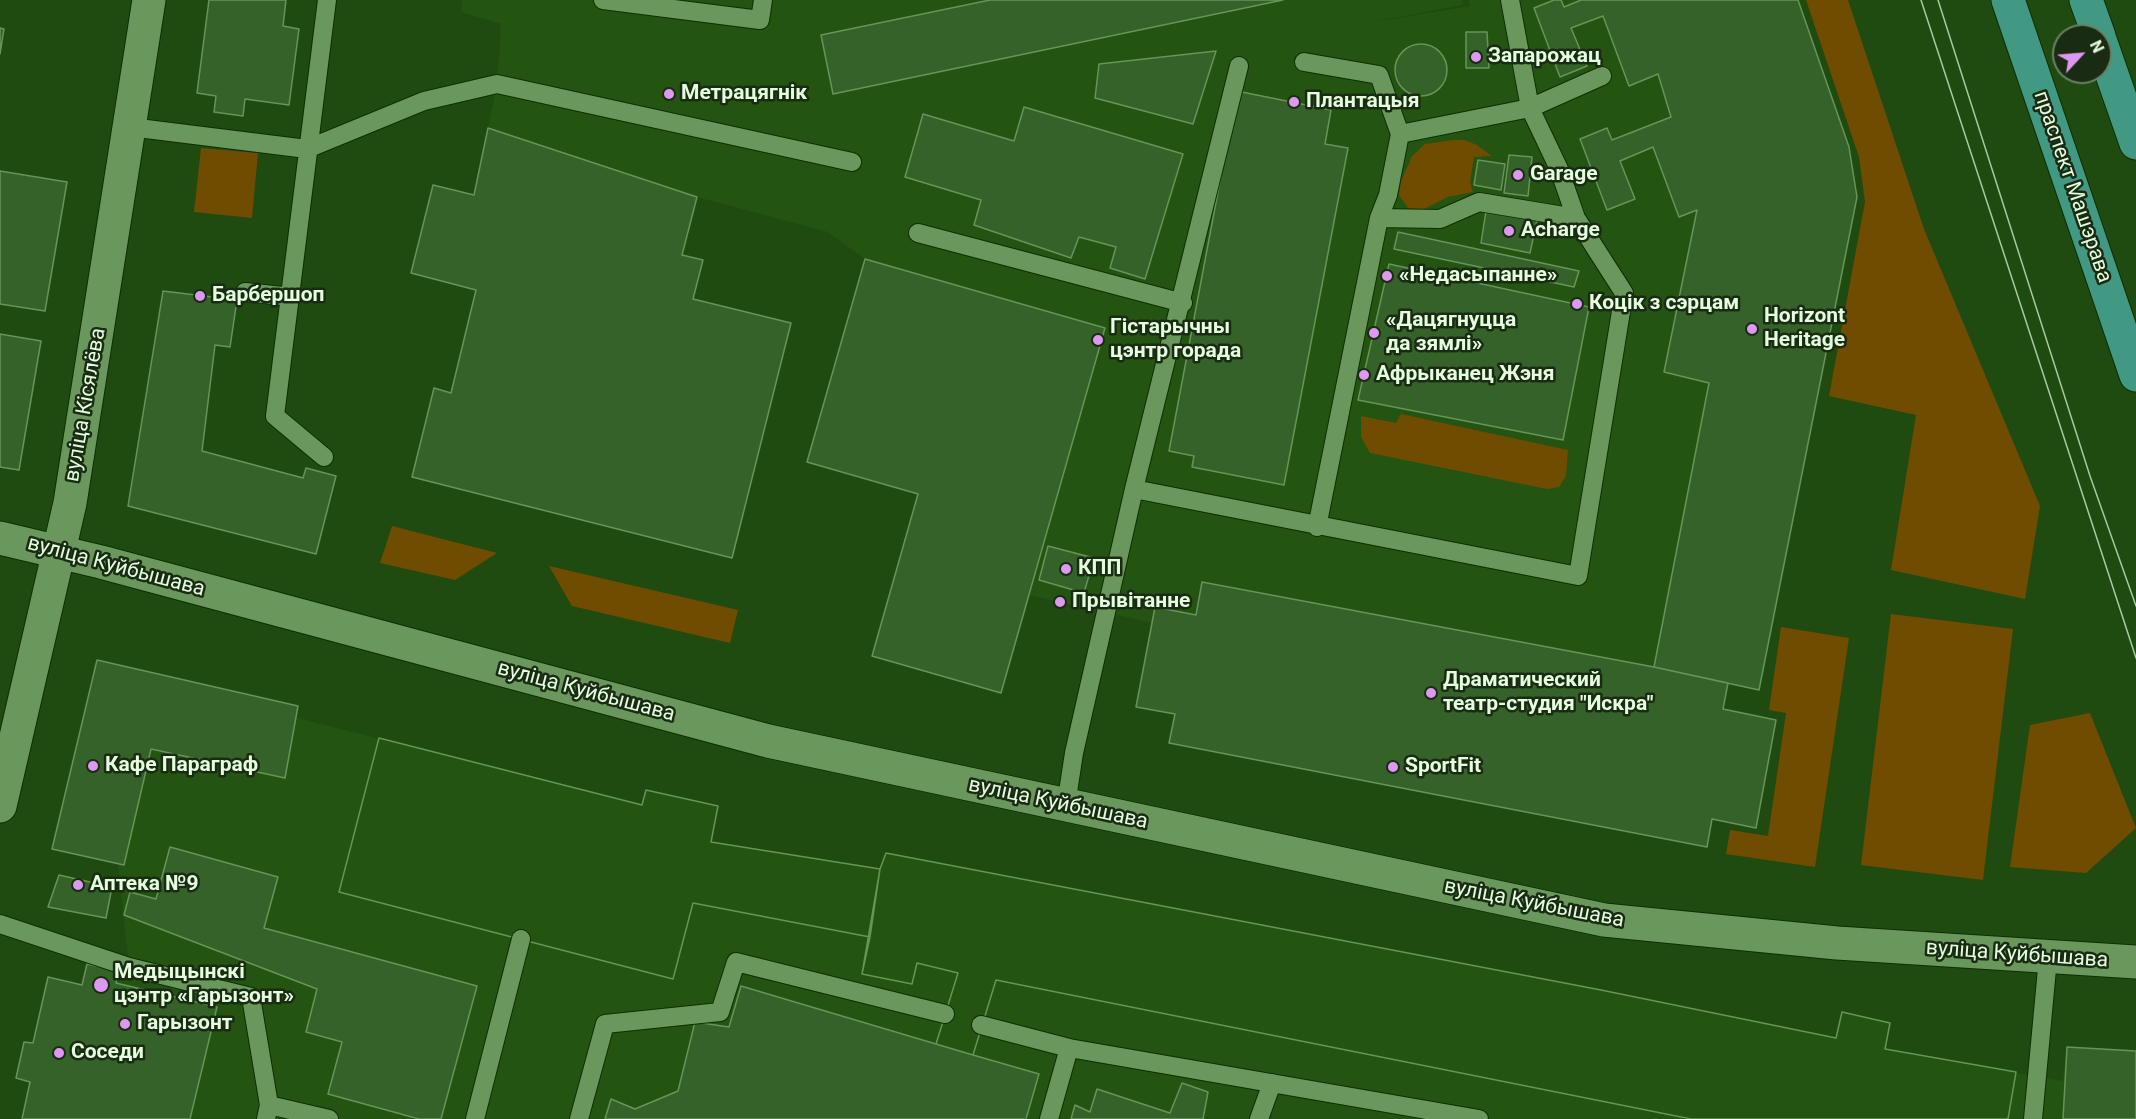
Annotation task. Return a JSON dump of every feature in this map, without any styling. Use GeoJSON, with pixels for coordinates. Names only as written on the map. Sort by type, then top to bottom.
{"type":"FeatureCollection","features":[{"type":"Feature","properties":{"kind":"main road","name":"вуліца Кісялёва"},"geometry":{"type":"LineString","coordinates":[[0,806],[60,552],[96,350],[149,0]]}},
{"type":"Feature","properties":{"kind":"main road","name":"праспект Машэрава"},"geometry":{"type":"LineString","coordinates":[[2008,0],[2136,375]]}},
{"type":"Feature","properties":{"kind":"main road"},"geometry":{"type":"LineString","coordinates":[[2086,0],[2094,24]]}},
{"type":"Feature","properties":{"kind":"main road"},"geometry":{"type":"LineString","coordinates":[[2112,75],[2136,144]]}},
{"type":"Feature","properties":{"kind":"main road","name":"вуліца Куйбышава"},"geometry":{"type":"LineString","coordinates":[[0,538],[768,741],[1604,920],[1778,938],[2048,958],[2136,962]]}},
{"type":"Feature","properties":{"kind":"lane"},"geometry":{"type":"LineString","coordinates":[[324,456],[275,416],[292,297],[307,149],[327,0]]}},
{"type":"Feature","properties":{"kind":"lane"},"geometry":{"type":"LineString","coordinates":[[603,0],[760,20],[763,0]]}},
{"type":"Feature","properties":{"kind":"lane"},"geometry":{"type":"LineString","coordinates":[[1134,489],[1317,527],[1578,576],[1624,293],[1576,219],[1558,169],[1530,108],[1510,0]]}},
{"type":"Feature","properties":{"kind":"lane"},"geometry":{"type":"LineString","coordinates":[[1304,62],[1379,75],[1400,134],[1388,195],[1379,218],[1317,527]]}},
{"type":"Feature","properties":{"kind":"lane"},"geometry":{"type":"LineString","coordinates":[[1066,806],[1074,753],[1134,489],[1183,303],[1239,66]]}},
{"type":"Feature","properties":{"kind":"lane"},"geometry":{"type":"LineString","coordinates":[[1400,134],[1530,108],[1602,76]]}},
{"type":"Feature","properties":{"kind":"lane"},"geometry":{"type":"LineString","coordinates":[[130,127],[307,149],[424,101],[497,84],[852,162]]}},
{"type":"Feature","properties":{"kind":"lane"},"geometry":{"type":"LineString","coordinates":[[1379,218],[1440,219],[1479,202],[1576,219]]}},
{"type":"Feature","properties":{"kind":"lane"},"geometry":{"type":"LineString","coordinates":[[918,233],[1183,303]]}},
{"type":"Feature","properties":{"kind":"lane"},"geometry":{"type":"LineString","coordinates":[[245,292],[292,297]]}},
{"type":"Feature","properties":{"kind":"lane"},"geometry":{"type":"LineString","coordinates":[[0,924],[129,966],[251,997],[267,1112],[329,1119]]}},
{"type":"Feature","properties":{"kind":"lane"},"geometry":{"type":"LineString","coordinates":[[475,1119],[521,939]]}},
{"type":"Feature","properties":{"kind":"lane"},"geometry":{"type":"LineString","coordinates":[[2033,1119],[2048,958]]}},
{"type":"Feature","properties":{"kind":"lane"},"geometry":{"type":"LineString","coordinates":[[579,1119],[605,1024],[720,1012],[736,962],[945,1014]]}},
{"type":"Feature","properties":{"kind":"lane"},"geometry":{"type":"LineString","coordinates":[[981,1025],[1069,1048],[1479,1119]]}},
{"type":"Feature","properties":{"kind":"lane"},"geometry":{"type":"LineString","coordinates":[[1049,1119],[1069,1048]]}},
{"type":"Feature","properties":{"kind":"lane"},"geometry":{"type":"LineString","coordinates":[[1259,1119],[1272,1083]]}},
{"type":"Feature","properties":{"kind":"shaded area"},"geometry":{"type":"Polygon","coordinates":[[[462,0],[1462,0],[1462,5],[1368,23],[1470,6],[1469,0],[1798,0],[1849,147],[1857,197],[1759,690],[1728,683],[1723,709],[1776,720],[1756,828],[1712,819],[1707,847],[1169,743],[1174,714],[1136,707],[1152,623],[1029,595],[1105,328],[865,259],[828,232],[697,197],[488,128],[497,84],[501,24],[461,12],[462,0]]]}},
{"type":"Feature","properties":{"kind":"shaded area"},"geometry":{"type":"Polygon","coordinates":[[[1806,0],[1848,0],[1924,229],[2040,506],[2025,599],[1891,570],[1916,415],[1829,396],[1865,202],[1859,157],[1806,0]]]}},
{"type":"Feature","properties":{"kind":"shaded area"},"geometry":{"type":"Polygon","coordinates":[[[1465,140],[1477,145],[1492,156],[1474,157],[1470,182],[1473,192],[1448,197],[1422,210],[1408,208],[1399,195],[1401,181],[1412,156],[1425,144],[1465,140]]]}},
{"type":"Feature","properties":{"kind":"shaded area"},"geometry":{"type":"Polygon","coordinates":[[[201,148],[258,153],[252,218],[194,212],[201,148]]]}},
{"type":"Feature","properties":{"kind":"shaded area"},"geometry":{"type":"Polygon","coordinates":[[[1401,414],[1568,450],[1566,476],[1559,487],[1547,489],[1370,453],[1361,437],[1361,416],[1396,423],[1401,414]]]}},
{"type":"Feature","properties":{"kind":"shaded area"},"geometry":{"type":"Polygon","coordinates":[[[392,526],[497,553],[455,580],[380,563],[392,526]]]}},
{"type":"Feature","properties":{"kind":"shaded area"},"geometry":{"type":"Polygon","coordinates":[[[549,566],[738,610],[730,643],[572,606],[549,566]]]}},
{"type":"Feature","properties":{"kind":"shaded area"},"geometry":{"type":"Polygon","coordinates":[[[1891,614],[2013,629],[1983,880],[1861,865],[1891,614]]]}},
{"type":"Feature","properties":{"kind":"shaded area"},"geometry":{"type":"Polygon","coordinates":[[[1781,627],[1849,638],[1815,867],[1726,854],[1730,830],[1768,836],[1786,713],[1769,710],[1781,627]]]}},
{"type":"Feature","properties":{"kind":"shaded area"},"geometry":{"type":"Polygon","coordinates":[[[97,660],[298,706],[297,718],[642,805],[646,790],[718,806],[712,842],[880,869],[886,853],[1601,990],[1836,1038],[1842,1012],[1890,1023],[1886,1050],[2063,1081],[2067,1047],[2136,1051],[2136,1119],[22,1119],[30,1082],[16,1078],[24,1042],[33,1043],[48,977],[81,985],[87,964],[129,966],[118,864],[52,849],[97,660]]]}},
{"type":"Feature","properties":{"kind":"shaded area"},"geometry":{"type":"Polygon","coordinates":[[[2090,713],[2136,828],[2086,873],[2010,867],[2030,725],[2090,713]]]}},
{"type":"Feature","properties":{"kind":"building"},"geometry":{"type":"Polygon","coordinates":[[[209,0],[286,0],[283,26],[299,29],[289,105],[245,99],[243,116],[214,112],[216,96],[197,93],[209,0]]]}},
{"type":"Feature","properties":{"kind":"building"},"geometry":{"type":"Polygon","coordinates":[[[990,0],[1283,0],[833,94],[821,35],[990,0]]]}},
{"type":"Feature","properties":{"kind":"building","name":"Horizont Heritage"},"geometry":{"type":"Polygon","coordinates":[[[1554,0],[1561,0],[1564,7],[1581,0],[1798,0],[1849,147],[1857,197],[1759,690],[1654,667],[1709,383],[1664,372],[1697,210],[1679,217],[1653,147],[1620,161],[1635,199],[1607,210],[1580,139],[1607,128],[1612,140],[1671,117],[1658,74],[1629,86],[1603,16],[1571,28],[1587,66],[1560,77],[1534,8],[1554,0]]]}},
{"type":"Feature","properties":{"kind":"building"},"geometry":{"type":"Polygon","coordinates":[[[0,28],[4,29],[0,54],[0,28]]]}},
{"type":"Feature","properties":{"kind":"building"},"geometry":{"type":"Polygon","coordinates":[[[1466,32],[1487,32],[1489,68],[1466,68],[1466,32]]]}},
{"type":"Feature","properties":{"kind":"building"},"geometry":{"type":"Polygon","coordinates":[[[1421,44],[1435,48],[1443,56],[1447,70],[1443,84],[1435,92],[1421,96],[1407,92],[1399,84],[1395,70],[1399,56],[1407,48],[1421,44]]]}},
{"type":"Feature","properties":{"kind":"building"},"geometry":{"type":"Polygon","coordinates":[[[1216,51],[1193,124],[1095,98],[1099,64],[1216,51]]]}},
{"type":"Feature","properties":{"kind":"building"},"geometry":{"type":"Polygon","coordinates":[[[1237,91],[1331,110],[1325,144],[1348,148],[1284,485],[1192,467],[1194,456],[1169,451],[1237,91]]]}},
{"type":"Feature","properties":{"kind":"building"},"geometry":{"type":"Polygon","coordinates":[[[1024,107],[1183,154],[1145,279],[1110,268],[1116,247],[1079,237],[1071,258],[974,225],[981,200],[905,177],[923,114],[1014,141],[1024,107]]]}},
{"type":"Feature","properties":{"kind":"building"},"geometry":{"type":"Polygon","coordinates":[[[488,128],[697,197],[682,255],[703,260],[693,299],[791,323],[732,558],[412,477],[434,388],[451,393],[476,290],[411,273],[433,185],[474,195],[488,128]]]}},
{"type":"Feature","properties":{"kind":"building","name":"Garage"},"geometry":{"type":"Polygon","coordinates":[[[1509,155],[1532,157],[1528,196],[1504,193],[1509,155]]]}},
{"type":"Feature","properties":{"kind":"building"},"geometry":{"type":"Polygon","coordinates":[[[1478,160],[1505,164],[1501,190],[1474,185],[1478,160]]]}},
{"type":"Feature","properties":{"kind":"building"},"geometry":{"type":"Polygon","coordinates":[[[0,171],[67,182],[45,311],[0,304],[0,171]]]}},
{"type":"Feature","properties":{"kind":"building","name":"Acharge"},"geometry":{"type":"Polygon","coordinates":[[[1486,211],[1537,220],[1530,253],[1481,243],[1486,211]]]}},
{"type":"Feature","properties":{"kind":"building"},"geometry":{"type":"Polygon","coordinates":[[[1398,232],[1579,271],[1574,287],[1394,249],[1398,232]]]}},
{"type":"Feature","properties":{"kind":"building"},"geometry":{"type":"Polygon","coordinates":[[[865,259],[1105,328],[1001,693],[872,656],[918,494],[807,462],[865,259]]]}},
{"type":"Feature","properties":{"kind":"building"},"geometry":{"type":"Polygon","coordinates":[[[1389,264],[1589,307],[1563,440],[1358,400],[1389,264]]]}},
{"type":"Feature","properties":{"kind":"building"},"geometry":{"type":"Polygon","coordinates":[[[163,291],[237,300],[230,347],[215,345],[202,451],[303,478],[306,468],[336,476],[316,554],[128,506],[163,291]]]}},
{"type":"Feature","properties":{"kind":"building"},"geometry":{"type":"Polygon","coordinates":[[[0,334],[41,341],[19,470],[0,467],[0,334]]]}},
{"type":"Feature","properties":{"kind":"building","name":"КПП"},"geometry":{"type":"Polygon","coordinates":[[[1048,546],[1094,558],[1084,593],[1039,580],[1048,546]]]}},
{"type":"Feature","properties":{"kind":"building"},"geometry":{"type":"Polygon","coordinates":[[[1202,582],[1728,683],[1723,709],[1776,720],[1756,828],[1712,819],[1707,847],[1169,743],[1175,714],[1136,707],[1155,607],[1196,615],[1202,582]]]}},
{"type":"Feature","properties":{"kind":"building"},"geometry":{"type":"Polygon","coordinates":[[[97,660],[298,706],[285,778],[151,749],[124,865],[52,849],[97,660]]]}},
{"type":"Feature","properties":{"kind":"building"},"geometry":{"type":"Polygon","coordinates":[[[379,738],[642,805],[646,790],[718,806],[711,842],[880,869],[886,853],[1601,990],[1836,1038],[1842,1012],[1890,1023],[1885,1049],[2016,1072],[2008,1119],[1691,1119],[996,980],[973,1055],[1039,1074],[1026,1119],[605,1119],[611,1099],[635,1109],[678,1091],[695,1022],[729,1027],[741,986],[936,1044],[958,973],[917,963],[912,984],[862,974],[870,937],[693,903],[673,979],[339,892],[379,738]]]}},
{"type":"Feature","properties":{"kind":"building"},"geometry":{"type":"Polygon","coordinates":[[[379,738],[642,805],[646,790],[718,806],[711,842],[880,869],[870,937],[693,903],[673,979],[339,892],[379,738]]]}},
{"type":"Feature","properties":{"kind":"building"},"geometry":{"type":"Polygon","coordinates":[[[170,847],[278,877],[264,928],[477,986],[441,1119],[419,1119],[328,1094],[342,1042],[306,1032],[317,989],[124,915],[130,892],[156,899],[170,847]]]}},
{"type":"Feature","properties":{"kind":"building"},"geometry":{"type":"Polygon","coordinates":[[[886,853],[1601,990],[1836,1038],[1842,1012],[1890,1023],[1885,1049],[2016,1072],[2008,1119],[1691,1119],[996,980],[973,1055],[936,1044],[958,973],[917,963],[912,984],[862,974],[880,869],[886,853]]]}},
{"type":"Feature","properties":{"kind":"building"},"geometry":{"type":"Polygon","coordinates":[[[59,875],[112,887],[106,918],[48,907],[59,875]]]}},
{"type":"Feature","properties":{"kind":"building","name":"Гарызонт"},"geometry":{"type":"Polygon","coordinates":[[[87,964],[119,971],[116,983],[217,1007],[190,1119],[22,1119],[30,1082],[16,1078],[24,1042],[33,1043],[48,977],[82,985],[87,964]]]}},
{"type":"Feature","properties":{"kind":"building"},"geometry":{"type":"Polygon","coordinates":[[[2067,1047],[2136,1051],[2136,1119],[2063,1119],[2067,1047]]]}},
{"type":"Feature","properties":{"kind":"building"},"geometry":{"type":"Polygon","coordinates":[[[1182,1083],[1208,1092],[1203,1119],[1071,1119],[1075,1105],[1090,1112],[1097,1089],[1170,1113],[1182,1083]]]}},
{"type":"Feature","properties":{"kind":"tram line"},"geometry":{"type":"LineString","coordinates":[[1921,0],[2136,658]]}},
{"type":"Feature","properties":{"kind":"tram line"},"geometry":{"type":"LineString","coordinates":[[1938,0],[2090,476],[2136,606]]}},
{"type":"Feature","properties":{"kind":"place","name":"Запарожац"},"geometry":{"type":"Point","coordinates":[1476,57]}},
{"type":"Feature","properties":{"kind":"place","name":"Метрацягнік"},"geometry":{"type":"Point","coordinates":[669,94]}},
{"type":"Feature","properties":{"kind":"place","name":"Плантацыя"},"geometry":{"type":"Point","coordinates":[1294,102]}},
{"type":"Feature","properties":{"kind":"place","name":"Garage"},"geometry":{"type":"Point","coordinates":[1518,175]}},
{"type":"Feature","properties":{"kind":"place","name":"Acharge"},"geometry":{"type":"Point","coordinates":[1509,231]}},
{"type":"Feature","properties":{"kind":"place","name":"«Недасыпанне»"},"geometry":{"type":"Point","coordinates":[1387,276]}},
{"type":"Feature","properties":{"kind":"place","name":"Барбершоп"},"geometry":{"type":"Point","coordinates":[200,296]}},
{"type":"Feature","properties":{"kind":"place","name":"Коцік з сэрцам"},"geometry":{"type":"Point","coordinates":[1577,304]}},
{"type":"Feature","properties":{"kind":"place","name":"Horizont Heritage"},"geometry":{"type":"Point","coordinates":[1752,329]}},
{"type":"Feature","properties":{"kind":"place","name":"«Дацягнуцца да зямлі»"},"geometry":{"type":"Point","coordinates":[1374,333]}},
{"type":"Feature","properties":{"kind":"place","name":"Гістарычны цэнтр горада"},"geometry":{"type":"Point","coordinates":[1098,340]}},
{"type":"Feature","properties":{"kind":"place","name":"Афрыканец Жэня"},"geometry":{"type":"Point","coordinates":[1364,375]}},
{"type":"Feature","properties":{"kind":"place","name":"КПП"},"geometry":{"type":"Point","coordinates":[1066,569]}},
{"type":"Feature","properties":{"kind":"place","name":"Прывітанне"},"geometry":{"type":"Point","coordinates":[1060,602]}},
{"type":"Feature","properties":{"kind":"place","name":"Драматический театр-студия \"Искра\""},"geometry":{"type":"Point","coordinates":[1431,693]}},
{"type":"Feature","properties":{"kind":"place","name":"Кафе Параграф"},"geometry":{"type":"Point","coordinates":[93,766]}},
{"type":"Feature","properties":{"kind":"place","name":"SportFit"},"geometry":{"type":"Point","coordinates":[1393,767]}},
{"type":"Feature","properties":{"kind":"place","name":"Аптека №9"},"geometry":{"type":"Point","coordinates":[78,885]}},
{"type":"Feature","properties":{"kind":"place","name":"Медыцынскі цэнтр «Гарызонт»"},"geometry":{"type":"Point","coordinates":[101,985]}},
{"type":"Feature","properties":{"kind":"place","name":"Гарызонт"},"geometry":{"type":"Point","coordinates":[125,1024]}},
{"type":"Feature","properties":{"kind":"place","name":"Соседи"},"geometry":{"type":"Point","coordinates":[59,1053]}}]}
